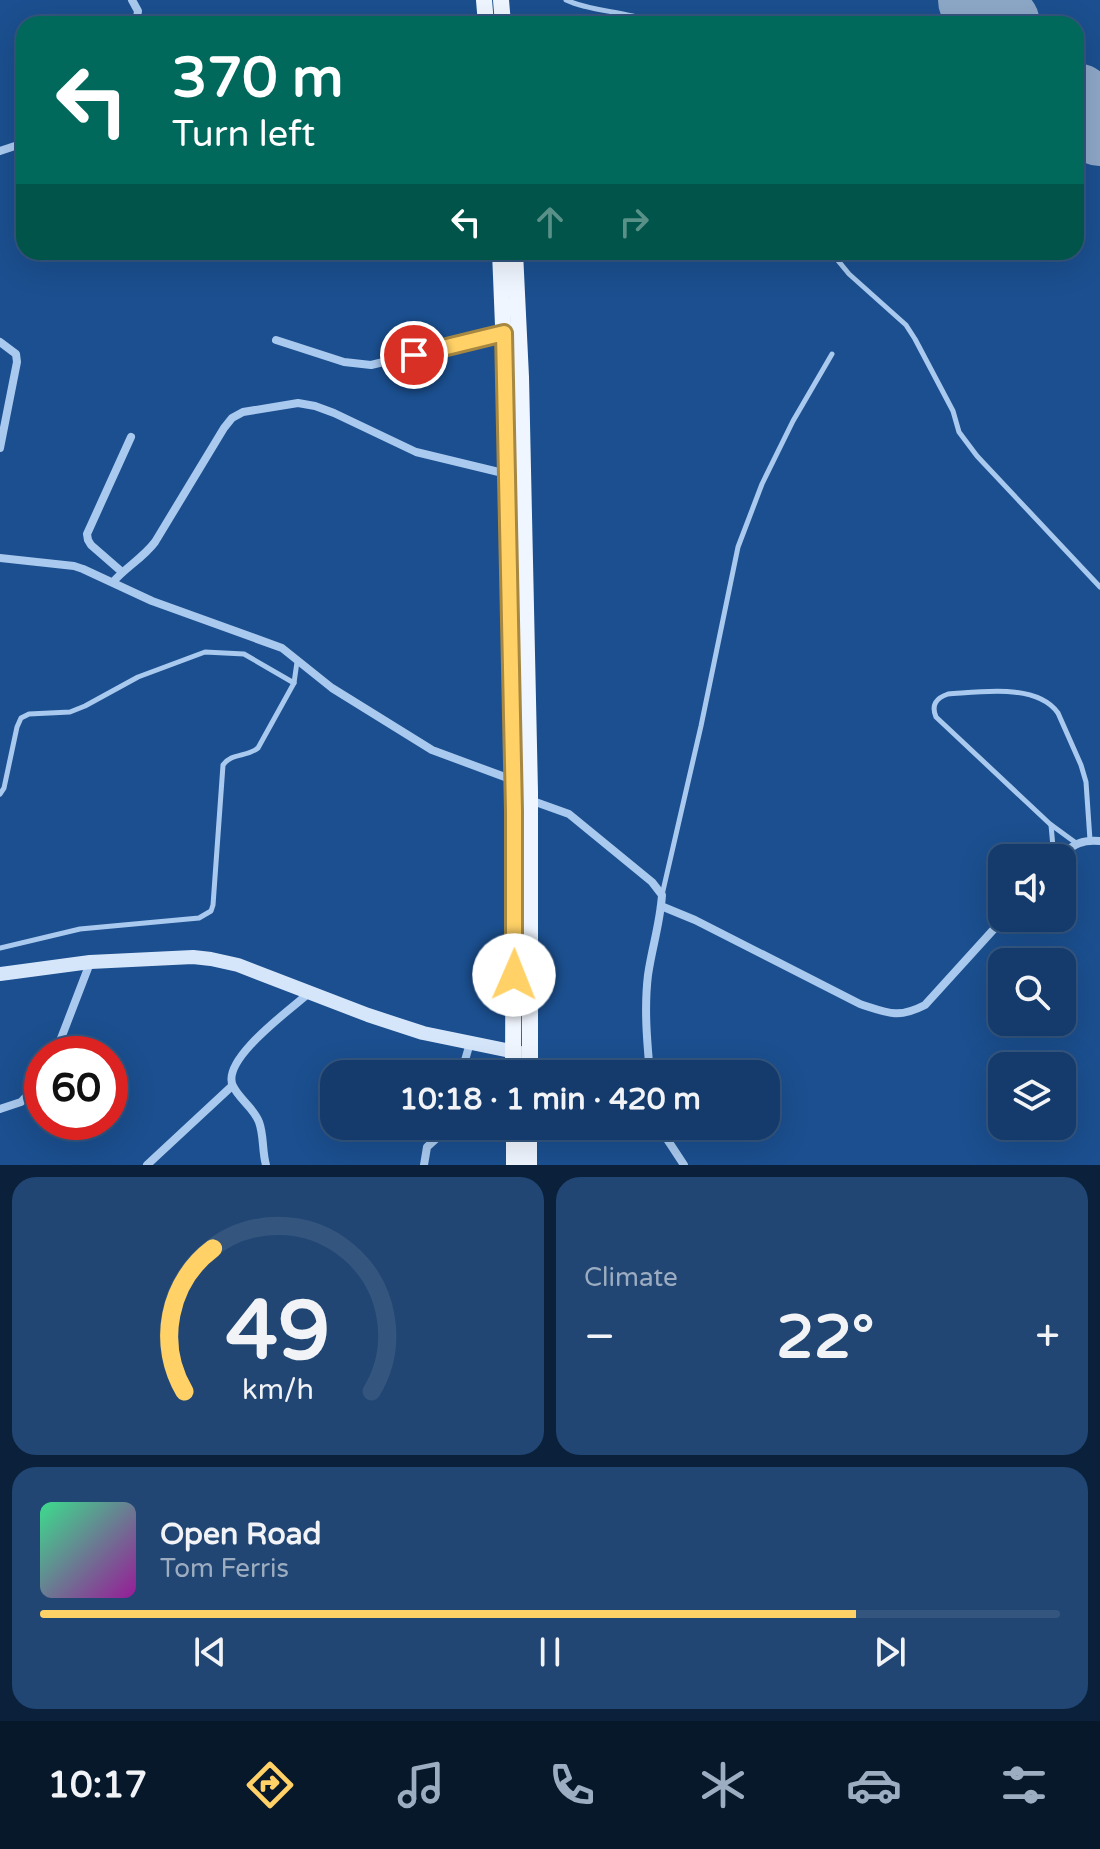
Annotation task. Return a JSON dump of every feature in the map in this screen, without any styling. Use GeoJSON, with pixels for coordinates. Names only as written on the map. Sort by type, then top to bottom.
{"type":"FeatureCollection","features":[{"type":"Feature","properties":{"kind":"main road"},"geometry":{"type":"LineString","coordinates":[[500,260],[515,922],[524,1060]]}},
{"type":"Feature","properties":{"kind":"main road"},"geometry":{"type":"LineString","coordinates":[[515,260],[530,800],[519,1060]]}},
{"type":"Feature","properties":{"kind":"main road"},"geometry":{"type":"LineString","coordinates":[[0,974],[90,962],[193,957],[211,959],[238,965],[423,1033],[521,1054]]}},
{"type":"Feature","properties":{"kind":"main road"},"geometry":{"type":"LineString","coordinates":[[514,1140],[514,1165]]}},
{"type":"Feature","properties":{"kind":"main road"},"geometry":{"type":"LineString","coordinates":[[529,1140],[529,1165]]}},
{"type":"Feature","properties":{"kind":"street"},"geometry":{"type":"LineString","coordinates":[[276,340],[344,362],[371,365],[504,333]]}},
{"type":"Feature","properties":{"kind":"street"},"geometry":{"type":"LineString","coordinates":[[0,342],[16,354],[17,362],[0,448]]}},
{"type":"Feature","properties":{"kind":"street"},"geometry":{"type":"LineString","coordinates":[[113,582],[148,552],[224,428],[232,418],[243,412],[298,403],[315,406],[416,452],[507,474]]}},
{"type":"Feature","properties":{"kind":"street"},"geometry":{"type":"LineString","coordinates":[[122,572],[91,545],[87,534],[131,437]]}},
{"type":"Feature","properties":{"kind":"street"},"geometry":{"type":"LineString","coordinates":[[0,558],[74,566],[152,601],[282,648],[332,688],[432,750],[513,780]]}},
{"type":"Feature","properties":{"kind":"street"},"geometry":{"type":"LineString","coordinates":[[530,800],[561,810],[578,820],[652,882],[662,895],[660,921],[648,975],[646,1024],[649,1060]]}},
{"type":"Feature","properties":{"kind":"street"},"geometry":{"type":"LineString","coordinates":[[1076,843],[1100,841]]}},
{"type":"Feature","properties":{"kind":"street"},"geometry":{"type":"LineString","coordinates":[[661,906],[736,939],[860,1004],[887,1012],[908,1013],[925,1005],[991,932]]}},
{"type":"Feature","properties":{"kind":"street"},"geometry":{"type":"LineString","coordinates":[[62,1036],[90,962]]}},
{"type":"Feature","properties":{"kind":"street"},"geometry":{"type":"LineString","coordinates":[[266,1165],[258,1118],[232,1086],[231,1076],[252,1042],[310,992]]}},
{"type":"Feature","properties":{"kind":"street"},"geometry":{"type":"LineString","coordinates":[[465,1060],[470,1043]]}},
{"type":"Feature","properties":{"kind":"street"},"geometry":{"type":"LineString","coordinates":[[147,1165],[232,1086]]}},
{"type":"Feature","properties":{"kind":"street"},"geometry":{"type":"LineString","coordinates":[[0,1109],[24,1099]]}},
{"type":"Feature","properties":{"kind":"street"},"geometry":{"type":"LineString","coordinates":[[424,1165],[427,1147],[435,1140]]}},
{"type":"Feature","properties":{"kind":"street"},"geometry":{"type":"LineString","coordinates":[[668,1140],[684,1165]]}},
{"type":"Feature","properties":{"kind":"lane"},"geometry":{"type":"LineString","coordinates":[[566,0],[629,16]]}},
{"type":"Feature","properties":{"kind":"lane"},"geometry":{"type":"LineString","coordinates":[[838,260],[906,325],[953,411],[959,432],[977,456],[1100,587]]}},
{"type":"Feature","properties":{"kind":"lane"},"geometry":{"type":"LineString","coordinates":[[662,895],[738,547],[762,484],[793,421],[832,354]]}},
{"type":"Feature","properties":{"kind":"lane"},"geometry":{"type":"LineString","coordinates":[[0,794],[4,788],[17,727],[21,718],[29,714],[70,712],[138,677],[205,652],[244,654],[294,683]]}},
{"type":"Feature","properties":{"kind":"lane"},"geometry":{"type":"LineString","coordinates":[[0,948],[80,929],[199,918],[211,911],[219,846],[223,765],[229,759],[258,748],[294,683],[297,661]]}},
{"type":"Feature","properties":{"kind":"lane"},"geometry":{"type":"LineString","coordinates":[[1076,843],[1050,824],[936,717],[934,703],[940,696],[1004,692],[1032,695],[1053,706],[1086,782],[1090,840]]}},
{"type":"Feature","properties":{"kind":"lane"},"geometry":{"type":"LineString","coordinates":[[1050,824],[1053,844]]}},
{"type":"Feature","properties":{"kind":"runway"},"geometry":{"type":"LineString","coordinates":[[977,0],[993,16]]}},
{"type":"Feature","properties":{"kind":"runway"},"geometry":{"type":"LineString","coordinates":[[1084,110],[1100,127]]}},
{"type":"Feature","properties":{"kind":"route"},"geometry":{"type":"LineString","coordinates":[[414,355],[504,333],[514,811],[514,975]]}}]}
